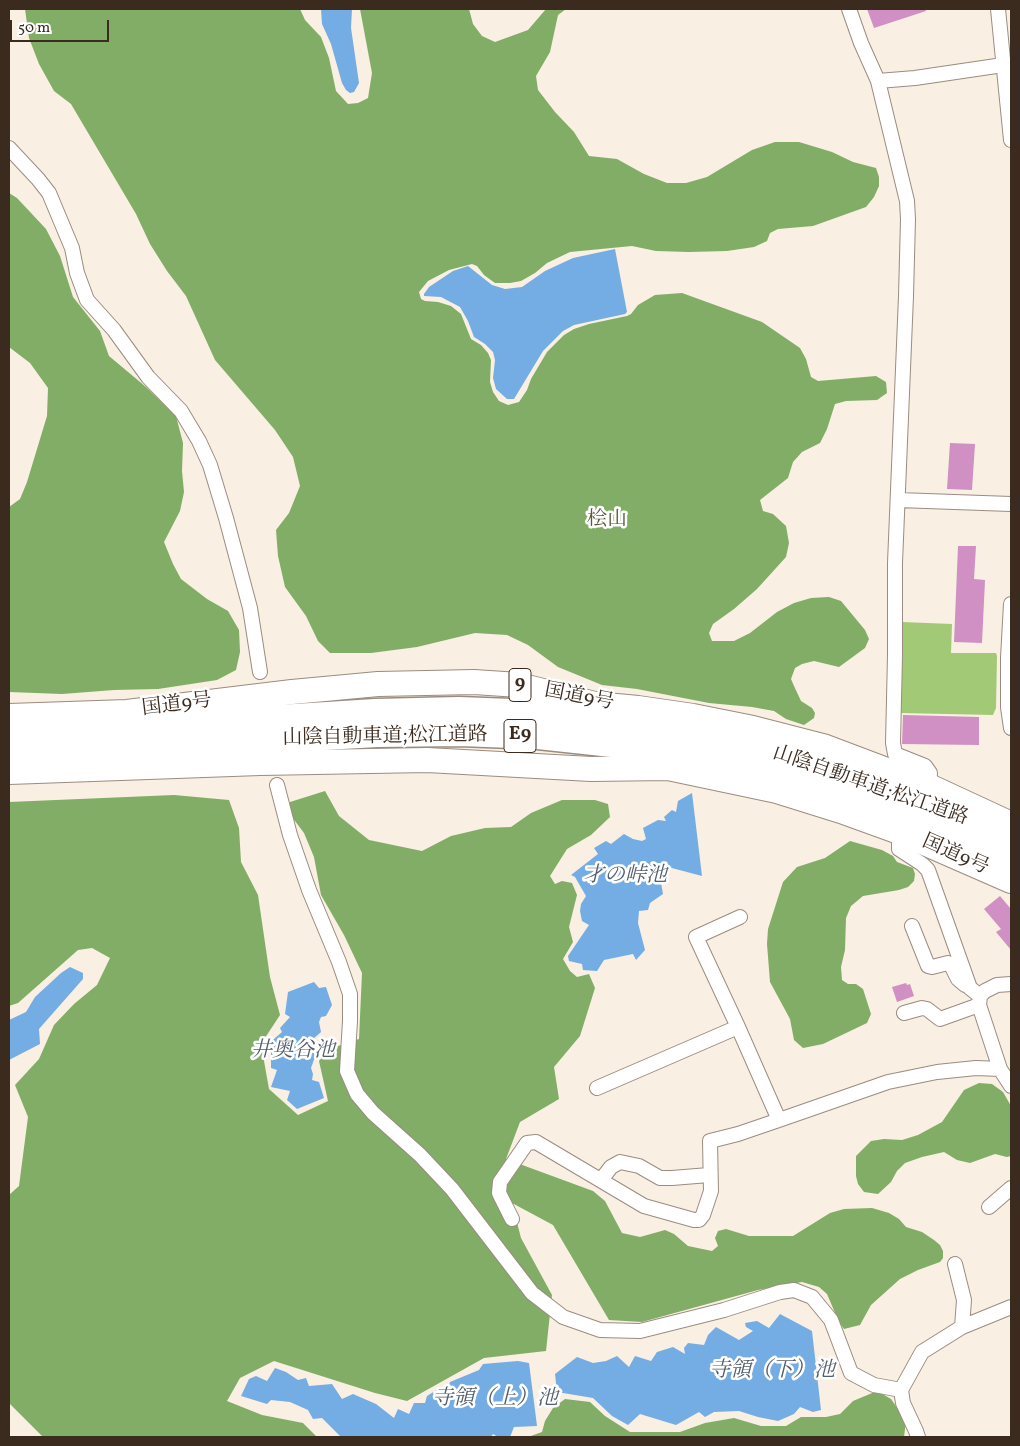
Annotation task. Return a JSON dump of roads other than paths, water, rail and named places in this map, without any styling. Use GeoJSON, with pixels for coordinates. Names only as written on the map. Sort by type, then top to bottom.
{"type":"FeatureCollection","features":[{"type":"Feature","properties":{"kind":"highway","name":"国道9号"},"geometry":{"type":"LineString","coordinates":[[9,716],[127,712],[292,692],[378,684],[474,682],[520,685],[595,704],[693,716],[753,728],[823,746],[928,786],[1011,824]]}},
{"type":"Feature","properties":{"kind":"highway"},"geometry":{"type":"LineString","coordinates":[[86,741],[274,707],[390,695],[510,697],[595,704]]}},
{"type":"Feature","properties":{"kind":"highway","name":"山陰自動車道;松江道路"},"geometry":{"type":"LineString","coordinates":[[9,755],[86,741],[375,712],[459,710],[538,713],[613,721],[688,733],[764,750],[840,772],[907,796],[1011,840]]}},
{"type":"Feature","properties":{"kind":"highway","name":"山陰自動車道;松江道路"},"geometry":{"type":"LineString","coordinates":[[9,735],[86,741],[460,733],[538,736],[612,744],[686,755],[763,770],[834,791],[900,814],[1011,862]]}},
{"type":"Feature","properties":{"kind":"highway"},"geometry":{"type":"LineString","coordinates":[[86,741],[276,747],[368,746],[534,754],[597,759],[668,768]]}},
{"type":"Feature","properties":{"kind":"highway","name":"国道9号"},"geometry":{"type":"LineString","coordinates":[[9,772],[427,760],[591,769],[668,768],[778,791],[899,832],[1011,881]]}},
{"type":"Feature","properties":{"kind":"street"},"geometry":{"type":"LineString","coordinates":[[849,9],[861,44],[878,81],[907,201],[892,743],[895,754],[925,766],[930,773],[928,786]]}},
{"type":"Feature","properties":{"kind":"street"},"geometry":{"type":"LineString","coordinates":[[998,9],[1006,60],[1011,140]]}},
{"type":"Feature","properties":{"kind":"street"},"geometry":{"type":"LineString","coordinates":[[878,81],[915,78],[1006,60]]}},
{"type":"Feature","properties":{"kind":"street"},"geometry":{"type":"LineString","coordinates":[[9,148],[49,193],[69,241],[87,300],[114,330],[148,377],[181,411],[200,441],[210,465],[226,518],[250,608],[260,672]]}},
{"type":"Feature","properties":{"kind":"street"},"geometry":{"type":"LineString","coordinates":[[898,500],[1011,504]]}},
{"type":"Feature","properties":{"kind":"street"},"geometry":{"type":"LineString","coordinates":[[1011,604],[1008,707],[1011,728]]}},
{"type":"Feature","properties":{"kind":"street"},"geometry":{"type":"LineString","coordinates":[[277,785],[290,835],[309,890],[339,962],[350,994],[347,1071],[357,1094],[373,1113],[420,1155],[452,1189],[532,1293],[563,1317],[600,1330],[640,1331],[724,1310],[780,1292],[794,1290],[812,1297],[831,1320],[851,1373],[874,1385],[901,1390]]}},
{"type":"Feature","properties":{"kind":"street"},"geometry":{"type":"LineString","coordinates":[[899,832],[899,849],[928,870],[976,996],[1000,1069],[1011,1086]]}},
{"type":"Feature","properties":{"kind":"street"},"geometry":{"type":"LineString","coordinates":[[740,917],[696,937],[779,1120]]}},
{"type":"Feature","properties":{"kind":"street"},"geometry":{"type":"LineString","coordinates":[[912,926],[928,966],[950,965],[961,983],[976,996]]}},
{"type":"Feature","properties":{"kind":"street"},"geometry":{"type":"LineString","coordinates":[[904,1013],[922,1008],[927,1009],[940,1019],[985,991],[996,986],[1011,984]]}},
{"type":"Feature","properties":{"kind":"street"},"geometry":{"type":"LineString","coordinates":[[597,1088],[738,1027]]}},
{"type":"Feature","properties":{"kind":"street"},"geometry":{"type":"LineString","coordinates":[[512,1219],[499,1193],[500,1182],[527,1143],[536,1142],[644,1206],[699,1220],[711,1191],[710,1141],[738,1134],[888,1082],[937,1072],[976,1068],[1000,1069]]}},
{"type":"Feature","properties":{"kind":"street"},"geometry":{"type":"LineString","coordinates":[[601,1180],[611,1167],[620,1162],[639,1166],[660,1178],[710,1175]]}},
{"type":"Feature","properties":{"kind":"street"},"geometry":{"type":"LineString","coordinates":[[989,1207],[1011,1188]]}},
{"type":"Feature","properties":{"kind":"street"},"geometry":{"type":"LineString","coordinates":[[955,1264],[964,1300],[962,1327]]}},
{"type":"Feature","properties":{"kind":"street"},"geometry":{"type":"LineString","coordinates":[[918,1437],[903,1403],[901,1390],[922,1352],[962,1327],[1011,1307]]}},
{"type":"Feature","properties":{"kind":"water"},"geometry":{"type":"Polygon","coordinates":[[[321,9],[352,9],[351,28],[359,83],[354,92],[350,93],[346,90],[342,83],[331,44],[322,24],[321,9]]]}},
{"type":"Feature","properties":{"kind":"water"},"geometry":{"type":"Polygon","coordinates":[[[615,249],[627,312],[574,325],[563,331],[543,351],[514,399],[507,399],[496,389],[493,378],[495,360],[493,352],[474,337],[460,307],[441,297],[424,296],[429,287],[453,271],[468,266],[492,285],[505,289],[522,287],[545,271],[573,258],[615,249]]]}},
{"type":"Feature","properties":{"kind":"water","name":"才の峠池"},"geometry":{"type":"Polygon","coordinates":[[[692,793],[702,876],[668,867],[666,874],[660,877],[663,894],[650,903],[648,910],[639,911],[638,923],[645,950],[636,960],[633,954],[604,960],[597,971],[583,970],[582,964],[569,961],[568,956],[589,925],[582,921],[580,911],[581,904],[586,896],[575,877],[571,875],[598,854],[594,848],[606,841],[611,844],[624,834],[633,839],[642,841],[646,839],[643,828],[658,820],[666,821],[664,817],[672,810],[676,812],[678,801],[692,793]]]}},
{"type":"Feature","properties":{"kind":"water"},"geometry":{"type":"Polygon","coordinates":[[[70,967],[83,973],[83,979],[39,1029],[40,1044],[9,1060],[9,1020],[26,1012],[35,997],[70,967]]]}},
{"type":"Feature","properties":{"kind":"water","name":"井奥谷池"},"geometry":{"type":"Polygon","coordinates":[[[314,982],[319,988],[326,987],[332,1005],[326,1016],[321,1017],[319,1022],[321,1032],[312,1040],[316,1054],[311,1068],[312,1080],[319,1082],[324,1098],[297,1109],[287,1100],[290,1091],[271,1087],[277,1070],[271,1068],[271,1051],[266,1046],[282,1032],[280,1028],[290,1017],[285,1014],[288,992],[314,982]]]}},
{"type":"Feature","properties":{"kind":"water","name":"寺領（下）池"},"geometry":{"type":"Polygon","coordinates":[[[780,1314],[812,1331],[821,1410],[813,1412],[800,1407],[794,1414],[778,1421],[739,1411],[714,1412],[705,1417],[699,1412],[676,1425],[640,1414],[628,1425],[612,1416],[593,1398],[557,1392],[555,1374],[577,1357],[593,1363],[606,1361],[617,1356],[629,1367],[635,1356],[651,1361],[657,1352],[673,1347],[685,1354],[684,1348],[688,1343],[704,1345],[708,1335],[716,1327],[739,1340],[753,1331],[746,1327],[745,1323],[757,1321],[769,1328],[780,1314]]]}},
{"type":"Feature","properties":{"kind":"water","name":"寺領（上）池"},"geometry":{"type":"Polygon","coordinates":[[[518,1361],[529,1363],[537,1426],[514,1427],[510,1437],[498,1437],[493,1434],[491,1437],[341,1437],[322,1418],[313,1419],[308,1410],[290,1402],[271,1400],[267,1404],[241,1396],[249,1379],[256,1376],[267,1381],[275,1368],[286,1372],[298,1380],[306,1378],[309,1386],[332,1384],[342,1399],[353,1394],[376,1404],[394,1418],[398,1409],[409,1414],[414,1403],[425,1403],[427,1396],[438,1389],[448,1390],[450,1382],[479,1370],[483,1364],[518,1361]]]}},
{"type":"Feature","properties":{"kind":"park label","name":"桧山"},"geometry":{"type":"Point","coordinates":[607,521]}}]}
